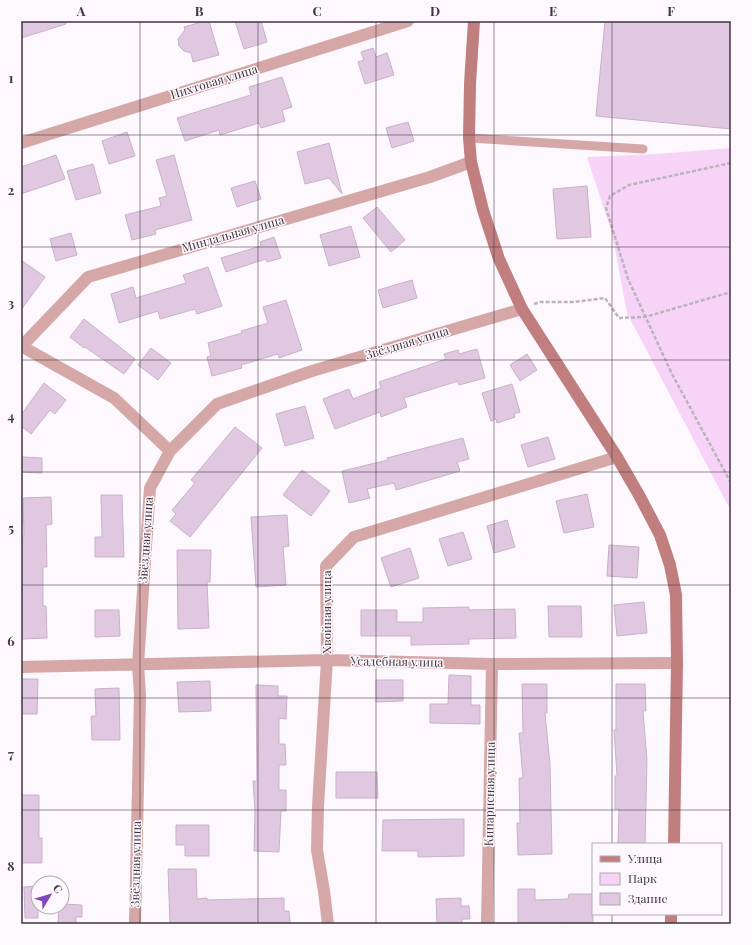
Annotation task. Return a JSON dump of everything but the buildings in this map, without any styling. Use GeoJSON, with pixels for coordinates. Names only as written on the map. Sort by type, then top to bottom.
{"type":"FeatureCollection","features":[{"type":"Feature","properties":{"kind":"street","name":"Пихтовая улица"},"geometry":{"type":"LineString","coordinates":[[21,143],[408,21]]}},
{"type":"Feature","properties":{"kind":"street"},"geometry":{"type":"LineString","coordinates":[[474,21],[470,84],[469,138],[471,162],[483,210],[499,259],[522,309],[617,457],[639,495],[660,535],[670,565],[676,595],[677,663],[674,843]]}},
{"type":"Feature","properties":{"kind":"street","name":"Миндальная улица"},"geometry":{"type":"LineString","coordinates":[[21,347],[88,277],[430,177],[471,162]]}},
{"type":"Feature","properties":{"kind":"street","name":"Звёздная улица"},"geometry":{"type":"LineString","coordinates":[[135,924],[140,694],[138,664],[150,488],[170,451],[217,404],[312,371],[522,309]]}},
{"type":"Feature","properties":{"kind":"street"},"geometry":{"type":"LineString","coordinates":[[21,347],[114,398],[170,451]]}},
{"type":"Feature","properties":{"kind":"street","name":"Хвойная улица"},"geometry":{"type":"LineString","coordinates":[[328,924],[317,850],[318,806],[327,660],[326,566],[354,537],[617,457]]}},
{"type":"Feature","properties":{"kind":"street","name":"Усадебная улица"},"geometry":{"type":"LineString","coordinates":[[21,667],[327,660],[492,664],[677,663]]}},
{"type":"Feature","properties":{"kind":"street","name":"Кипарисная улица"},"geometry":{"type":"LineString","coordinates":[[487,924],[492,664]]}},
{"type":"Feature","properties":{"kind":"lane"},"geometry":{"type":"LineString","coordinates":[[469,138],[643,149]]}},
{"type":"Feature","properties":{"kind":"path"},"geometry":{"type":"LineString","coordinates":[[731,163],[629,185],[610,196],[606,208],[628,279],[645,317],[672,374],[731,483]]}},
{"type":"Feature","properties":{"kind":"path"},"geometry":{"type":"LineString","coordinates":[[522,309],[540,302],[574,302],[606,298],[619,318],[645,317],[731,292]]}},
{"type":"Feature","properties":{"kind":"green space"},"geometry":{"type":"Polygon","coordinates":[[[731,148],[731,511],[627,313],[612,233],[587,157],[657,154],[731,148]]]}}]}
